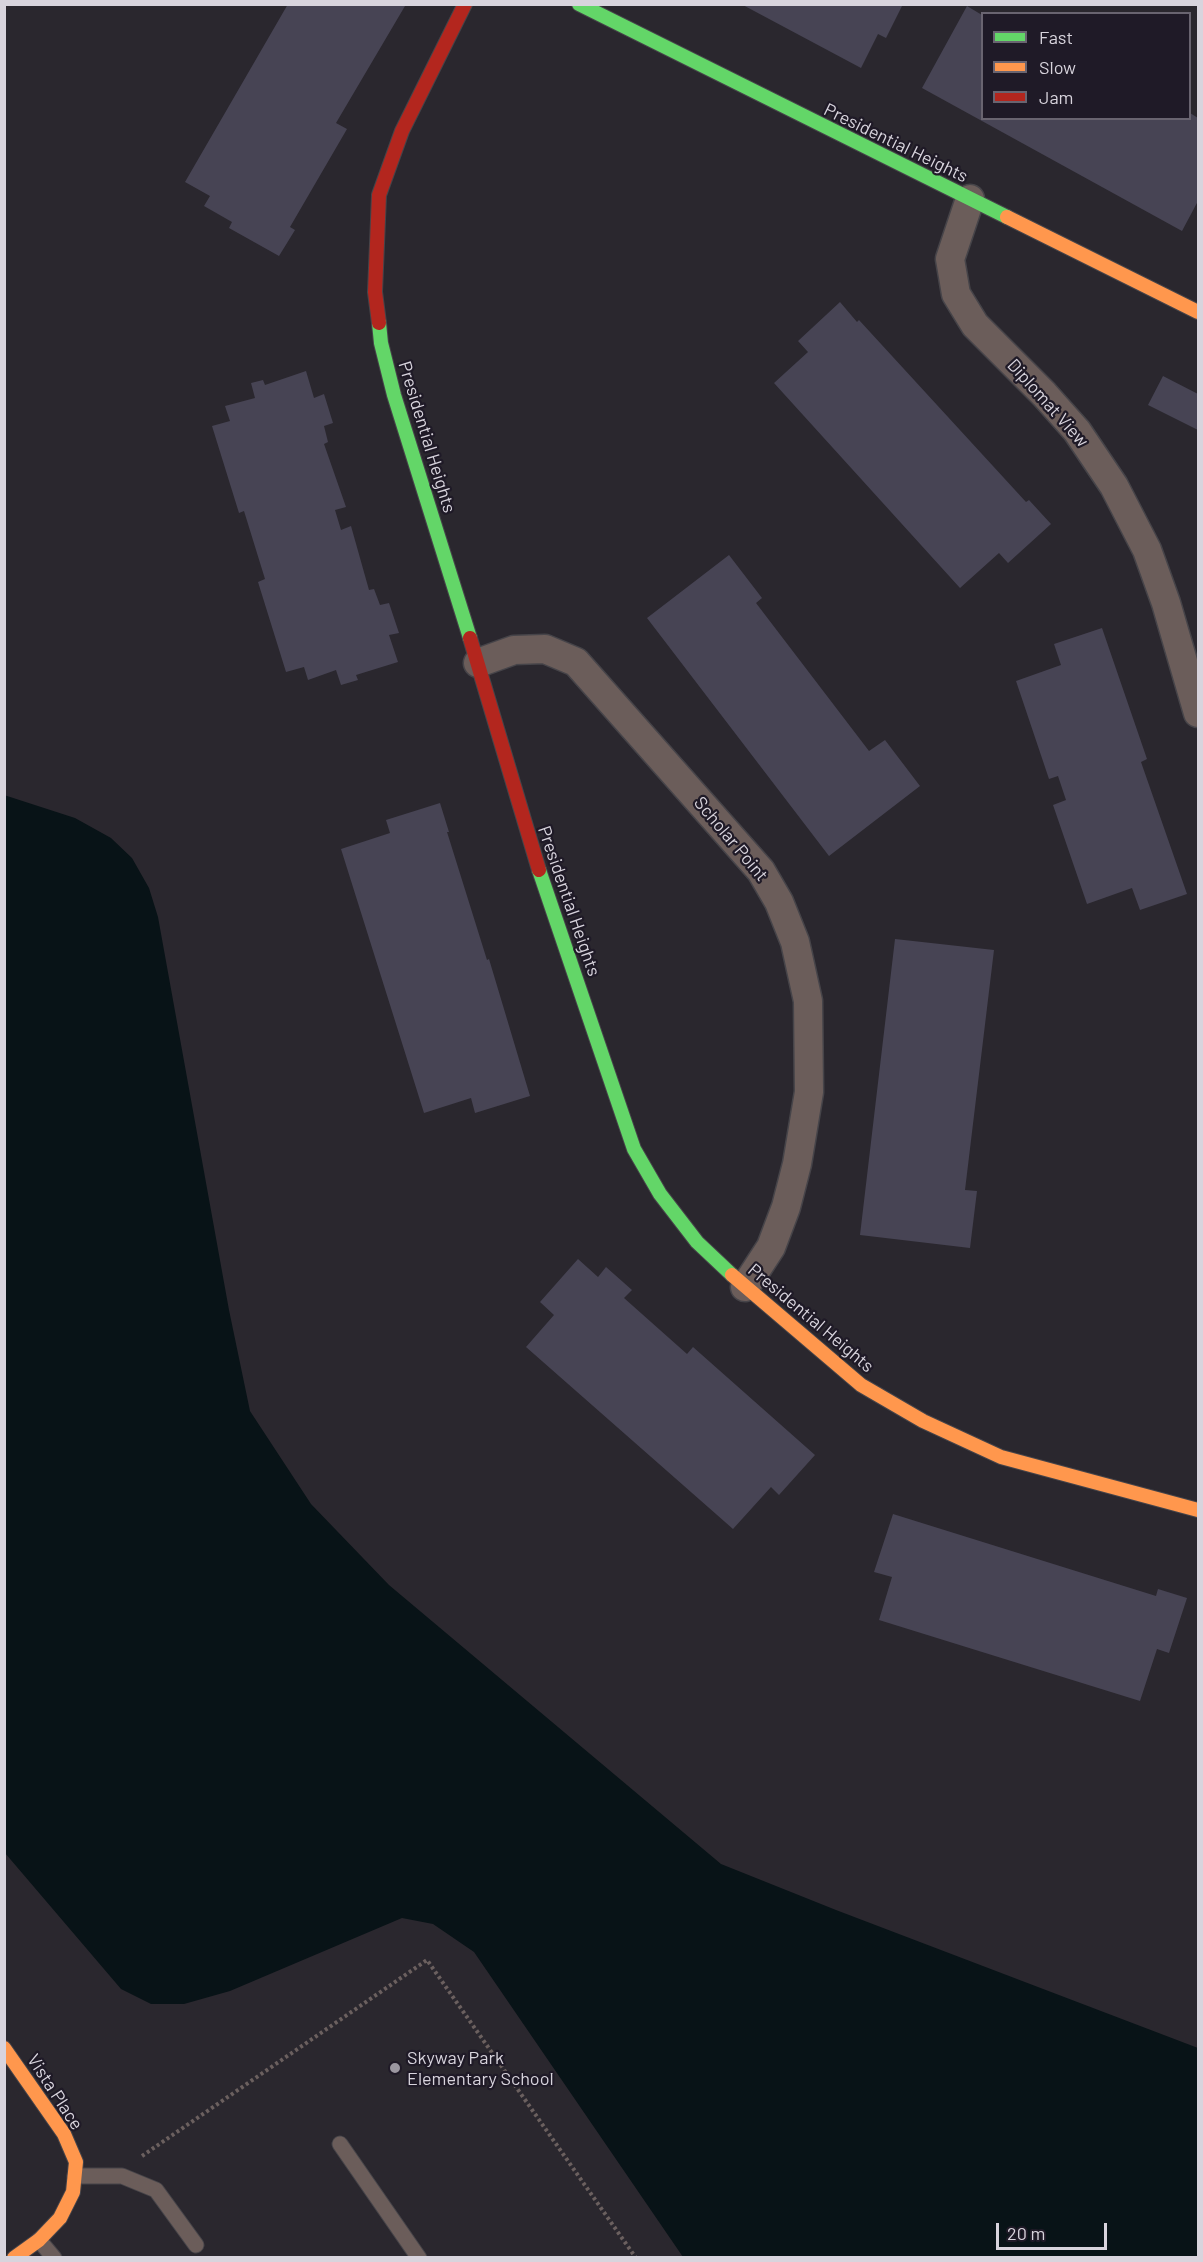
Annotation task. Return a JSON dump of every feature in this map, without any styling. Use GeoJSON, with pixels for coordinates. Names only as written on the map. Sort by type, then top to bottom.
{"type":"FeatureCollection","features":[{"type":"Feature","properties":{"kind":"street","name":"Presidential Heights"},"geometry":{"type":"LineString","coordinates":[[465,4],[402,132],[379,195],[375,292],[381,343],[394,395],[478,663],[526,831],[634,1149],[660,1194],[697,1242],[746,1287],[861,1384],[923,1422],[1001,1457],[1198,1510]]}},
{"type":"Feature","properties":{"kind":"street","name":"Presidential Heights"},"geometry":{"type":"LineString","coordinates":[[579,4],[1198,312]]}},
{"type":"Feature","properties":{"kind":"street","name":"Diplomat View"},"geometry":{"type":"LineString","coordinates":[[970,200],[950,259],[956,294],[975,325],[1044,394],[1077,431],[1114,486],[1147,550],[1166,603],[1198,713]]}},
{"type":"Feature","properties":{"kind":"street","name":"Scholar Point"},"geometry":{"type":"LineString","coordinates":[[478,663],[514,650],[545,649],[576,662],[761,871],[779,902],[795,942],[808,1001],[809,1092],[797,1164],[786,1207],[771,1247],[746,1287]]}},
{"type":"Feature","properties":{"kind":"street","name":"Vista Place"},"geometry":{"type":"LineString","coordinates":[[4,2048],[64,2134],[76,2162],[73,2192],[60,2218],[39,2240],[14,2258]]}},
{"type":"Feature","properties":{"kind":"lane"},"geometry":{"type":"LineString","coordinates":[[340,2144],[419,2258]]}},
{"type":"Feature","properties":{"kind":"lane"},"geometry":{"type":"LineString","coordinates":[[75,2176],[122,2176],[156,2190],[196,2245]]}},
{"type":"Feature","properties":{"kind":"lane"},"geometry":{"type":"LineString","coordinates":[[39,2240],[54,2258]]}},
{"type":"Feature","properties":{"kind":"path"},"geometry":{"type":"LineString","coordinates":[[140,2157],[427,1960],[636,2258]]}},
{"type":"Feature","properties":{"kind":"shaded area"},"geometry":{"type":"Polygon","coordinates":[[[4,795],[75,818],[111,838],[132,858],[149,888],[158,917],[229,1310],[250,1411],[311,1504],[389,1585],[721,1864],[1198,2048],[1198,2257],[683,2257],[474,1952],[433,1924],[402,1918],[230,1991],[184,2004],[151,2004],[121,1989],[5,1853],[4,795]]]}},
{"type":"Feature","properties":{"kind":"building"},"geometry":{"type":"Polygon","coordinates":[[[288,4],[405,6],[336,123],[347,129],[290,227],[295,230],[279,256],[229,228],[232,222],[204,206],[210,196],[185,182],[288,4]]]}},
{"type":"Feature","properties":{"kind":"building"},"geometry":{"type":"Polygon","coordinates":[[[741,4],[903,4],[886,38],[878,34],[861,68],[741,4]]]}},
{"type":"Feature","properties":{"kind":"building"},"geometry":{"type":"Polygon","coordinates":[[[967,6],[981,14],[981,120],[1191,120],[1191,114],[1198,118],[1198,201],[1182,231],[922,88],[967,6]]]}},
{"type":"Feature","properties":{"kind":"building"},"geometry":{"type":"Polygon","coordinates":[[[840,302],[1026,502],[1029,500],[1051,524],[1008,563],[999,553],[960,588],[774,383],[808,352],[798,341],[840,302]]]}},
{"type":"Feature","properties":{"kind":"building"},"geometry":{"type":"Polygon","coordinates":[[[306,371],[314,398],[324,394],[333,423],[324,426],[328,442],[324,444],[346,507],[335,510],[341,530],[351,526],[369,590],[374,589],[380,605],[389,603],[399,633],[389,635],[398,662],[356,675],[358,680],[341,685],[336,670],[308,680],[304,667],[286,672],[258,582],[265,579],[244,511],[239,513],[212,426],[230,421],[225,406],[255,398],[251,383],[263,380],[265,385],[306,371]]]}},
{"type":"Feature","properties":{"kind":"building"},"geometry":{"type":"Polygon","coordinates":[[[1163,376],[1198,394],[1198,430],[1148,405],[1163,376]]]}},
{"type":"Feature","properties":{"kind":"building"},"geometry":{"type":"Polygon","coordinates":[[[729,555],[762,598],[756,603],[869,751],[885,740],[920,786],[829,856],[647,618],[729,555]]]}},
{"type":"Feature","properties":{"kind":"building"},"geometry":{"type":"Polygon","coordinates":[[[1102,628],[1147,759],[1141,762],[1187,894],[1140,910],[1132,888],[1087,904],[1053,805],[1066,800],[1058,776],[1049,779],[1016,681],[1061,665],[1054,644],[1102,628]]]}},
{"type":"Feature","properties":{"kind":"building"},"geometry":{"type":"Polygon","coordinates":[[[440,803],[449,832],[447,832],[487,960],[489,959],[530,1096],[475,1113],[471,1098],[424,1113],[341,849],[390,833],[386,820],[440,803]]]}},
{"type":"Feature","properties":{"kind":"building"},"geometry":{"type":"Polygon","coordinates":[[[895,939],[994,950],[965,1190],[977,1191],[970,1248],[860,1235],[895,939]]]}},
{"type":"Feature","properties":{"kind":"building"},"geometry":{"type":"Polygon","coordinates":[[[578,1259],[598,1277],[606,1267],[632,1290],[624,1298],[687,1354],[693,1347],[815,1455],[779,1495],[771,1487],[733,1529],[526,1347],[554,1315],[540,1302],[578,1259]]]}},
{"type":"Feature","properties":{"kind":"building"},"geometry":{"type":"Polygon","coordinates":[[[893,1514],[1156,1596],[1158,1589],[1187,1598],[1169,1653],[1157,1649],[1140,1701],[879,1620],[892,1577],[874,1572],[893,1514]]]}},
{"type":"Feature","properties":{"kind":"traffic: fast"},"geometry":{"type":"LineString","coordinates":[[579,4],[1007,217]]}},
{"type":"Feature","properties":{"kind":"traffic: fast"},"geometry":{"type":"LineString","coordinates":[[379,323],[381,343],[394,395],[470,638]]}},
{"type":"Feature","properties":{"kind":"traffic: fast"},"geometry":{"type":"LineString","coordinates":[[539,870],[634,1149],[660,1194],[697,1242],[732,1275]]}},
{"type":"Feature","properties":{"kind":"traffic: slow"},"geometry":{"type":"LineString","coordinates":[[1007,217],[1198,312]]}},
{"type":"Feature","properties":{"kind":"traffic: slow"},"geometry":{"type":"LineString","coordinates":[[732,1275],[861,1385],[923,1421],[1001,1457],[1198,1510]]}},
{"type":"Feature","properties":{"kind":"traffic: slow"},"geometry":{"type":"LineString","coordinates":[[4,2048],[64,2134],[76,2162],[73,2192],[60,2218],[39,2240],[14,2258]]}},
{"type":"Feature","properties":{"kind":"traffic: jam"},"geometry":{"type":"LineString","coordinates":[[379,323],[375,292],[379,195],[402,131],[465,4]]}},
{"type":"Feature","properties":{"kind":"traffic: jam"},"geometry":{"type":"LineString","coordinates":[[470,638],[539,870]]}},
{"type":"Feature","properties":{"kind":"place","name":"Skyway Park Elementary School"},"geometry":{"type":"Point","coordinates":[395,2068]}}]}
